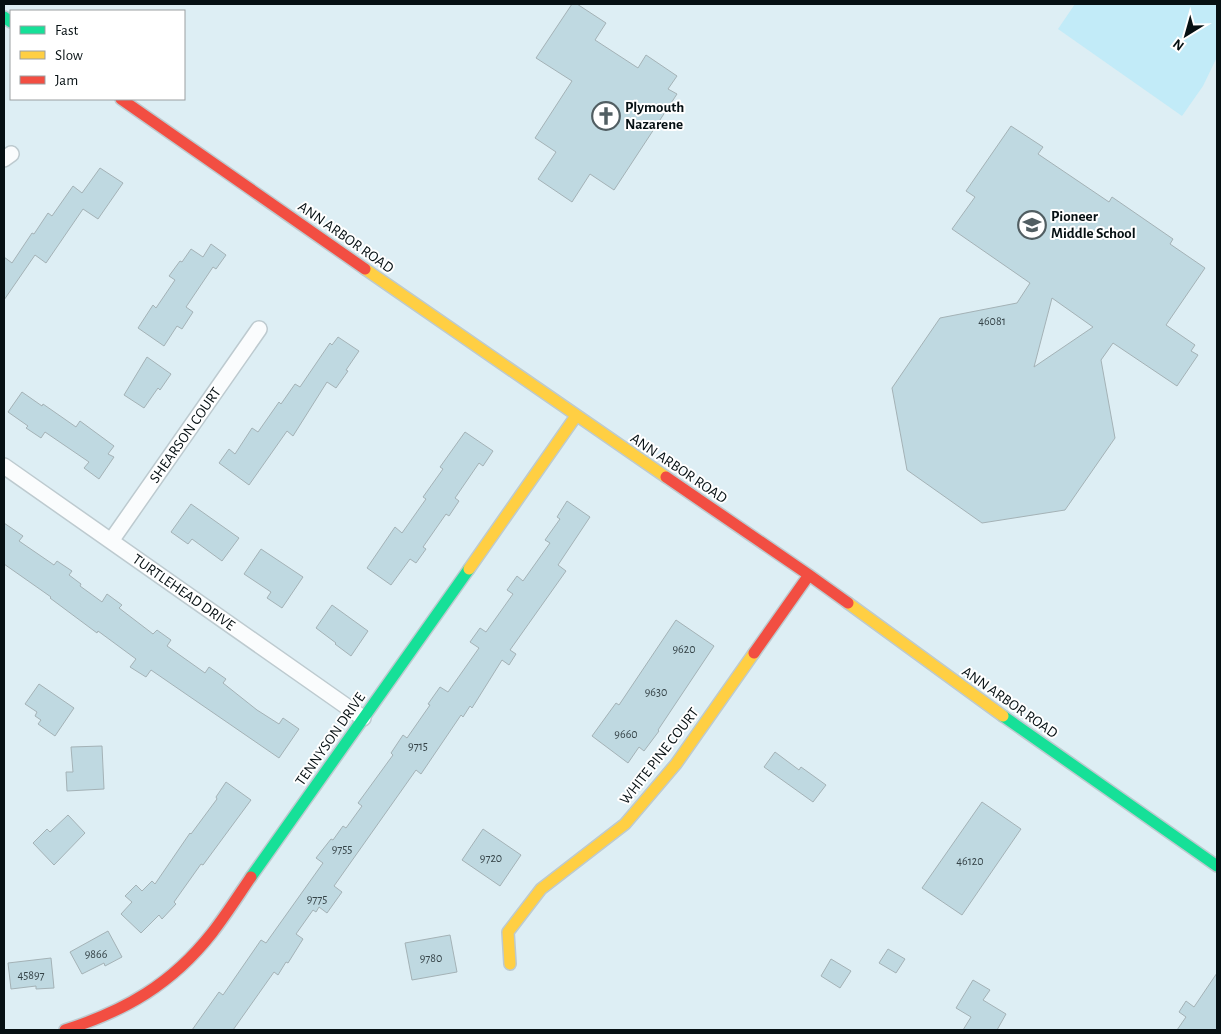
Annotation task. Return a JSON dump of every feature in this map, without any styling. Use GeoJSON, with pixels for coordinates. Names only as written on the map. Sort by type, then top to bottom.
{"type":"FeatureCollection","features":[{"type":"Feature","properties":{"kind":"main road","name":"ANN ARBOR ROAD"},"geometry":{"type":"LineString","coordinates":[[122,100],[576,416],[809,575],[963,688],[1217,866]]}},
{"type":"Feature","properties":{"kind":"main road","name":"TENNYSON DRIVE"},"geometry":{"type":"LineString","coordinates":[[65,1030],[112,1014],[135,1002],[161,985],[191,959],[212,933],[576,416]]}},
{"type":"Feature","properties":{"kind":"main road","name":"WHITE PINE COURT"},"geometry":{"type":"LineString","coordinates":[[510,964],[508,932],[541,889],[625,824],[676,764],[809,575]]}},
{"type":"Feature","properties":{"kind":"street","name":"SHEARSON COURT"},"geometry":{"type":"LineString","coordinates":[[111,541],[259,328]]}},
{"type":"Feature","properties":{"kind":"street","name":"TURTLEHEAD DRIVE"},"geometry":{"type":"LineString","coordinates":[[4,466],[364,718]]}},
{"type":"Feature","properties":{"kind":"shaded area"},"geometry":{"type":"Polygon","coordinates":[[[1075,4],[1217,4],[1217,57],[1203,86],[1182,116],[1058,29],[1075,4]]]}},
{"type":"Feature","properties":{"kind":"building","name":"Plymouth Nazarene"},"geometry":{"type":"Polygon","coordinates":[[[572,4],[577,4],[606,23],[595,40],[638,68],[646,55],[677,76],[668,89],[677,94],[614,190],[590,174],[572,202],[538,179],[556,152],[535,138],[572,81],[536,58],[572,4]]]}},
{"type":"Feature","properties":{"kind":"building"},"geometry":{"type":"Polygon","coordinates":[[[1011,126],[1043,147],[1038,154],[1109,202],[1112,197],[1173,239],[1170,244],[1205,268],[1166,325],[1195,345],[1191,351],[1198,355],[1177,386],[1113,343],[1101,360],[1115,438],[1065,510],[982,523],[907,470],[892,388],[940,318],[1017,303],[1030,283],[952,229],[975,197],[966,191],[1011,126]],[[1052,298],[1034,367],[1093,327],[1052,298]]]}},
{"type":"Feature","properties":{"kind":"building"},"geometry":{"type":"Polygon","coordinates":[[[100,168],[123,183],[98,219],[83,209],[46,263],[35,255],[4,300],[4,257],[12,263],[32,233],[34,234],[48,213],[52,216],[73,186],[82,193],[100,168]]]}},
{"type":"Feature","properties":{"kind":"building"},"geometry":{"type":"Polygon","coordinates":[[[211,244],[226,255],[216,269],[213,267],[186,307],[193,312],[182,329],[177,326],[164,346],[138,328],[153,305],[156,308],[175,280],[169,276],[180,261],[182,262],[191,249],[203,257],[211,244]]]}},
{"type":"Feature","properties":{"kind":"building"},"geometry":{"type":"Polygon","coordinates":[[[338,337],[359,351],[346,370],[348,371],[336,388],[327,382],[293,436],[287,431],[249,485],[219,463],[229,449],[235,454],[252,428],[258,432],[279,402],[281,404],[295,384],[300,387],[330,343],[332,345],[338,337]]]}},
{"type":"Feature","properties":{"kind":"building"},"geometry":{"type":"Polygon","coordinates":[[[147,357],[171,374],[144,408],[124,395],[147,357]]]}},
{"type":"Feature","properties":{"kind":"building"},"geometry":{"type":"Polygon","coordinates":[[[22,392],[76,427],[80,421],[114,446],[108,454],[114,457],[99,479],[84,468],[89,462],[45,432],[41,438],[8,412],[22,392]]]}},
{"type":"Feature","properties":{"kind":"building"},"geometry":{"type":"Polygon","coordinates":[[[465,432],[493,451],[483,466],[479,463],[455,498],[459,501],[449,516],[446,514],[423,547],[426,549],[416,563],[410,559],[391,585],[367,568],[395,527],[402,533],[426,499],[423,497],[443,469],[440,467],[465,432]]]}},
{"type":"Feature","properties":{"kind":"building"},"geometry":{"type":"Polygon","coordinates":[[[567,501],[590,517],[558,565],[566,571],[510,650],[516,654],[509,665],[502,660],[472,708],[470,706],[463,717],[461,715],[421,774],[416,770],[334,886],[342,892],[327,913],[319,907],[316,912],[313,910],[296,934],[303,939],[288,963],[286,962],[278,975],[274,972],[233,1030],[192,1030],[219,992],[223,995],[261,940],[266,943],[323,863],[316,858],[343,826],[346,828],[362,806],[358,803],[393,755],[391,753],[403,735],[407,738],[440,687],[448,692],[479,648],[470,642],[480,628],[486,632],[513,594],[507,590],[517,576],[523,581],[550,543],[545,540],[560,519],[557,517],[567,501]]]}},
{"type":"Feature","properties":{"kind":"building"},"geometry":{"type":"Polygon","coordinates":[[[191,504],[239,538],[222,561],[192,539],[188,544],[171,532],[191,504]]]}},
{"type":"Feature","properties":{"kind":"building"},"geometry":{"type":"Polygon","coordinates":[[[4,523],[23,536],[19,541],[54,565],[57,561],[72,571],[69,575],[81,584],[80,586],[102,602],[107,594],[122,605],[119,608],[153,634],[157,630],[171,640],[167,646],[205,673],[209,667],[226,679],[223,683],[257,710],[279,724],[283,718],[299,729],[279,758],[151,670],[146,677],[130,667],[136,659],[98,631],[97,633],[51,597],[4,564],[4,523]]]}},
{"type":"Feature","properties":{"kind":"building"},"geometry":{"type":"Polygon","coordinates":[[[261,549],[303,577],[282,608],[267,598],[271,592],[244,574],[261,549]]]}},
{"type":"Feature","properties":{"kind":"building"},"geometry":{"type":"Polygon","coordinates":[[[332,605],[368,631],[351,656],[316,628],[332,605]]]}},
{"type":"Feature","properties":{"kind":"building"},"geometry":{"type":"Polygon","coordinates":[[[676,620],[714,646],[659,731],[644,751],[639,747],[628,763],[592,736],[616,703],[619,705],[676,620]]]}},
{"type":"Feature","properties":{"kind":"building"},"geometry":{"type":"Polygon","coordinates":[[[39,684],[74,708],[55,736],[38,724],[41,720],[35,716],[37,712],[25,704],[39,684]]]}},
{"type":"Feature","properties":{"kind":"building"},"geometry":{"type":"Polygon","coordinates":[[[102,746],[104,789],[67,791],[66,772],[73,772],[71,747],[102,746]]]}},
{"type":"Feature","properties":{"kind":"building"},"geometry":{"type":"Polygon","coordinates":[[[775,752],[799,770],[801,767],[826,785],[813,802],[764,767],[775,752]]]}},
{"type":"Feature","properties":{"kind":"building"},"geometry":{"type":"Polygon","coordinates":[[[226,782],[251,800],[203,865],[201,864],[174,902],[176,904],[162,919],[159,915],[141,933],[121,914],[132,902],[125,896],[136,885],[142,891],[152,881],[155,884],[190,833],[217,799],[216,797],[226,782]]]}},
{"type":"Feature","properties":{"kind":"building"},"geometry":{"type":"Polygon","coordinates":[[[982,802],[1021,829],[962,915],[922,888],[982,802]]]}},
{"type":"Feature","properties":{"kind":"building"},"geometry":{"type":"Polygon","coordinates":[[[68,815],[85,833],[54,865],[33,843],[47,829],[50,832],[68,815]]]}},
{"type":"Feature","properties":{"kind":"building"},"geometry":{"type":"Polygon","coordinates":[[[483,829],[521,855],[500,886],[462,860],[483,829]]]}},
{"type":"Feature","properties":{"kind":"building"},"geometry":{"type":"Polygon","coordinates":[[[108,931],[122,957],[105,966],[104,963],[82,974],[70,952],[108,931]]]}},
{"type":"Feature","properties":{"kind":"building"},"geometry":{"type":"Polygon","coordinates":[[[450,935],[457,972],[412,980],[405,943],[450,935]]]}},
{"type":"Feature","properties":{"kind":"building"},"geometry":{"type":"Polygon","coordinates":[[[888,949],[905,959],[896,973],[879,963],[888,949]]]}},
{"type":"Feature","properties":{"kind":"building"},"geometry":{"type":"Polygon","coordinates":[[[51,958],[54,988],[36,989],[36,986],[11,989],[8,963],[51,958]]]}},
{"type":"Feature","properties":{"kind":"building"},"geometry":{"type":"Polygon","coordinates":[[[831,959],[851,971],[840,988],[821,976],[831,959]]]}},
{"type":"Feature","properties":{"kind":"building"},"geometry":{"type":"Polygon","coordinates":[[[1217,973],[1217,1030],[1177,1030],[1186,1017],[1179,1012],[1186,1001],[1194,1007],[1217,973]]]}},
{"type":"Feature","properties":{"kind":"building"},"geometry":{"type":"Polygon","coordinates":[[[973,980],[990,990],[983,1000],[1006,1014],[997,1030],[963,1030],[971,1017],[956,1008],[973,980]]]}},
{"type":"Feature","properties":{"kind":"traffic: fast"},"geometry":{"type":"LineString","coordinates":[[4,17],[10,21]]}},
{"type":"Feature","properties":{"kind":"traffic: fast"},"geometry":{"type":"LineString","coordinates":[[251,877],[469,569]]}},
{"type":"Feature","properties":{"kind":"traffic: fast"},"geometry":{"type":"LineString","coordinates":[[1003,716],[1217,866]]}},
{"type":"Feature","properties":{"kind":"traffic: slow"},"geometry":{"type":"LineString","coordinates":[[365,269],[666,477]]}},
{"type":"Feature","properties":{"kind":"traffic: slow"},"geometry":{"type":"LineString","coordinates":[[469,569],[576,416]]}},
{"type":"Feature","properties":{"kind":"traffic: slow"},"geometry":{"type":"LineString","coordinates":[[848,603],[1003,716]]}},
{"type":"Feature","properties":{"kind":"traffic: slow"},"geometry":{"type":"LineString","coordinates":[[510,964],[508,932],[541,889],[625,824],[676,764],[754,653]]}},
{"type":"Feature","properties":{"kind":"traffic: jam"},"geometry":{"type":"LineString","coordinates":[[122,100],[365,269]]}},
{"type":"Feature","properties":{"kind":"traffic: jam"},"geometry":{"type":"LineString","coordinates":[[666,477],[848,603]]}},
{"type":"Feature","properties":{"kind":"traffic: jam"},"geometry":{"type":"LineString","coordinates":[[754,653],[809,575]]}},
{"type":"Feature","properties":{"kind":"traffic: jam"},"geometry":{"type":"LineString","coordinates":[[65,1030],[108,1014],[146,994],[164,981],[197,951],[212,933],[251,877]]}},
{"type":"Feature","properties":{"kind":"place","name":"Plymouth Nazarene"},"geometry":{"type":"Point","coordinates":[606,116]}},
{"type":"Feature","properties":{"kind":"place","name":"Pioneer Middle School"},"geometry":{"type":"Point","coordinates":[1032,225]}}]}
